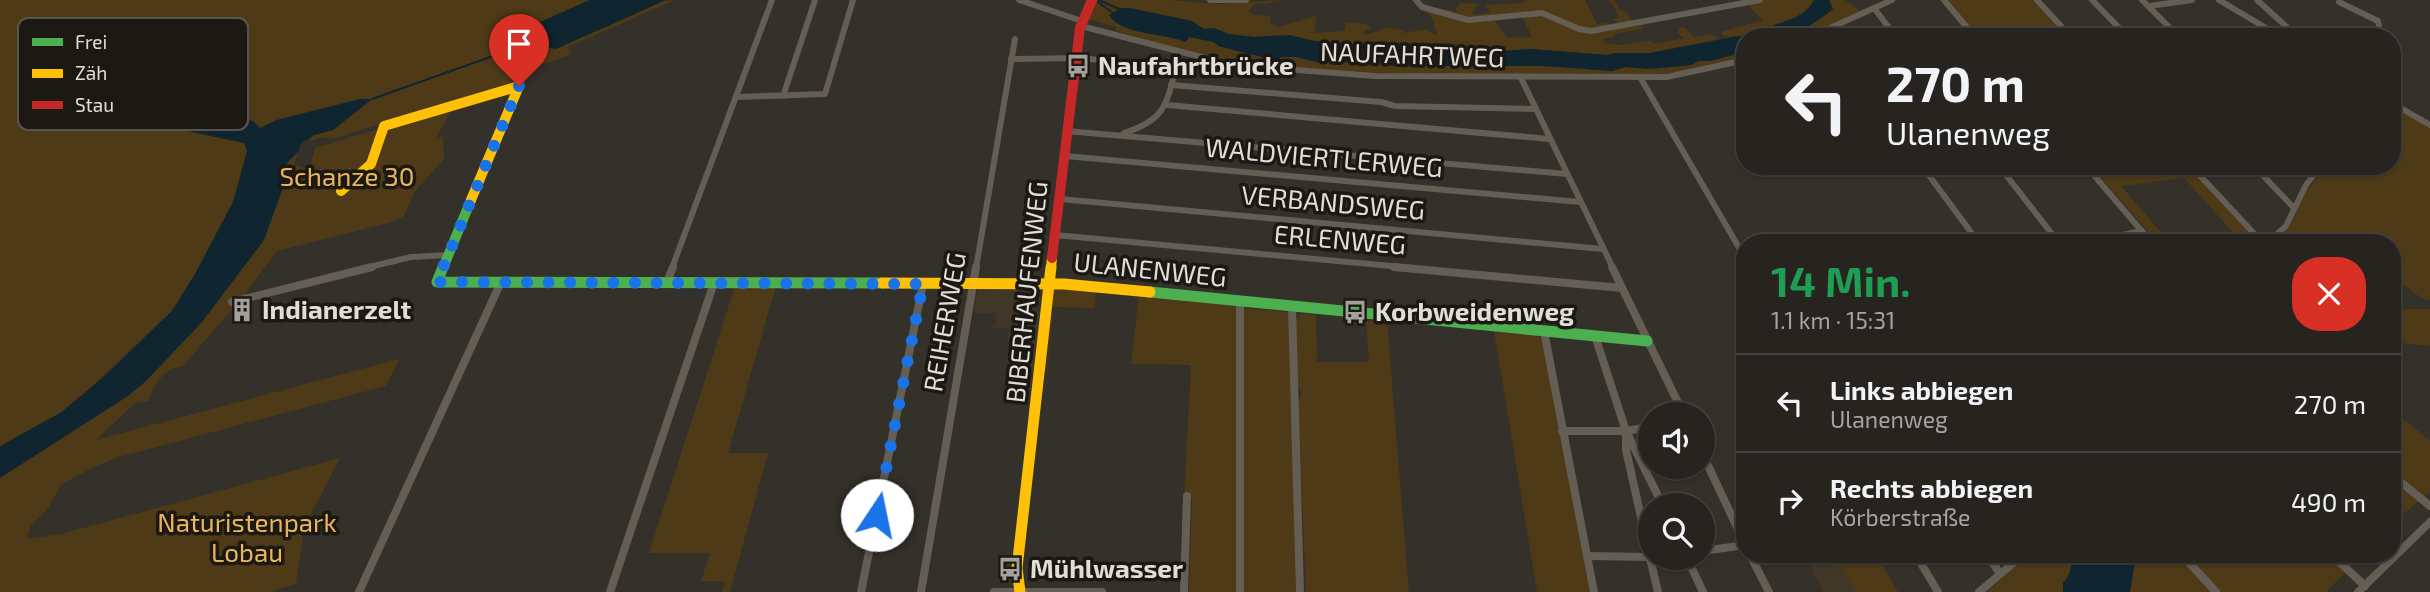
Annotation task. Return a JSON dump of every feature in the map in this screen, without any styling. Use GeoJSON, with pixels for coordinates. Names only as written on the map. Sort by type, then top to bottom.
{"type":"FeatureCollection","features":[{"type":"Feature","properties":{"kind":"street"},"geometry":{"type":"LineString","coordinates":[[667,282],[772,0]]}},
{"type":"Feature","properties":{"kind":"street"},"geometry":{"type":"LineString","coordinates":[[783,96],[815,0]]}},
{"type":"Feature","properties":{"kind":"street"},"geometry":{"type":"LineString","coordinates":[[736,97],[825,94],[853,0]]}},
{"type":"Feature","properties":{"kind":"street","name":"NAUFAHRTWEG"},"geometry":{"type":"LineString","coordinates":[[1019,0],[1081,24],[1195,57],[1233,65],[1376,76],[1521,78],[1557,75],[1640,77],[1693,73],[1736,62]]}},
{"type":"Feature","properties":{"kind":"street"},"geometry":{"type":"LineString","coordinates":[[1210,0],[1247,0]]}},
{"type":"Feature","properties":{"kind":"street"},"geometry":{"type":"LineString","coordinates":[[1416,0],[1422,7],[1468,20],[1542,13],[1579,29],[1591,31],[1760,0]]}},
{"type":"Feature","properties":{"kind":"street"},"geometry":{"type":"LineString","coordinates":[[1836,28],[1892,0]]}},
{"type":"Feature","properties":{"kind":"street"},"geometry":{"type":"LineString","coordinates":[[1944,0],[1967,28]]}},
{"type":"Feature","properties":{"kind":"street"},"geometry":{"type":"LineString","coordinates":[[2037,0],[2063,28]]}},
{"type":"Feature","properties":{"kind":"street"},"geometry":{"type":"LineString","coordinates":[[2092,0],[2118,28]]}},
{"type":"Feature","properties":{"kind":"street"},"geometry":{"type":"LineString","coordinates":[[2142,0],[2170,28]]}},
{"type":"Feature","properties":{"kind":"street"},"geometry":{"type":"LineString","coordinates":[[2149,6],[2192,0]]}},
{"type":"Feature","properties":{"kind":"street"},"geometry":{"type":"LineString","coordinates":[[2218,0],[2266,28]]}},
{"type":"Feature","properties":{"kind":"street"},"geometry":{"type":"LineString","coordinates":[[2257,0],[2288,28]]}},
{"type":"Feature","properties":{"kind":"street","name":"BIBERHAUFENWEG"},"geometry":{"type":"LineString","coordinates":[[1019,591],[1017,568],[1066,131],[1081,24],[1091,2]]}},
{"type":"Feature","properties":{"kind":"street"},"geometry":{"type":"LineString","coordinates":[[2339,2],[2378,21],[2379,28]]}},
{"type":"Feature","properties":{"kind":"street"},"geometry":{"type":"LineString","coordinates":[[1874,8],[1889,28]]}},
{"type":"Feature","properties":{"kind":"street","name":"REIHERWEG"},"geometry":{"type":"LineString","coordinates":[[921,592],[1015,39]]}},
{"type":"Feature","properties":{"kind":"street"},"geometry":{"type":"LineString","coordinates":[[1012,59],[1076,59],[1171,66],[1175,71],[1167,105],[1148,124],[1116,135]]}},
{"type":"Feature","properties":{"kind":"street"},"geometry":{"type":"LineString","coordinates":[[1640,77],[1736,242]]}},
{"type":"Feature","properties":{"kind":"street"},"geometry":{"type":"LineString","coordinates":[[1521,78],[1678,402]]}},
{"type":"Feature","properties":{"kind":"street"},"geometry":{"type":"LineString","coordinates":[[1171,85],[1381,102],[1395,106],[1536,109]]}},
{"type":"Feature","properties":{"kind":"street"},"geometry":{"type":"LineString","coordinates":[[232,302],[411,257],[449,255],[519,86],[384,126],[376,159],[362,176],[341,191]]}},
{"type":"Feature","properties":{"kind":"street"},"geometry":{"type":"LineString","coordinates":[[1167,105],[1549,139]]}},
{"type":"Feature","properties":{"kind":"street"},"geometry":{"type":"LineString","coordinates":[[2401,108],[2430,125]]}},
{"type":"Feature","properties":{"kind":"street"},"geometry":{"type":"LineString","coordinates":[[1066,131],[1567,174]]}},
{"type":"Feature","properties":{"kind":"street","name":"WALDVIERTLERWEG"},"geometry":{"type":"LineString","coordinates":[[1065,156],[1580,202]]}},
{"type":"Feature","properties":{"kind":"street"},"geometry":{"type":"LineString","coordinates":[[1929,175],[1972,234]]}},
{"type":"Feature","properties":{"kind":"street"},"geometry":{"type":"LineString","coordinates":[[2006,175],[2052,234]]}},
{"type":"Feature","properties":{"kind":"street"},"geometry":{"type":"LineString","coordinates":[[2094,175],[2144,234]]}},
{"type":"Feature","properties":{"kind":"street"},"geometry":{"type":"LineString","coordinates":[[2200,175],[2256,234]]}},
{"type":"Feature","properties":{"kind":"street"},"geometry":{"type":"LineString","coordinates":[[2263,175],[2293,207]]}},
{"type":"Feature","properties":{"kind":"street"},"geometry":{"type":"LineString","coordinates":[[2277,234],[2290,219],[2293,207],[2311,175]]}},
{"type":"Feature","properties":{"kind":"street","name":"VERBANDSWEG"},"geometry":{"type":"LineString","coordinates":[[1059,199],[1603,249]]}},
{"type":"Feature","properties":{"kind":"street"},"geometry":{"type":"LineString","coordinates":[[2126,234],[2141,231]]}},
{"type":"Feature","properties":{"kind":"street","name":"ERLENWEG"},"geometry":{"type":"LineString","coordinates":[[1055,235],[1622,288]]}},
{"type":"Feature","properties":{"kind":"street","name":"ULANENWEG"},"geometry":{"type":"LineString","coordinates":[[449,255],[437,282],[1048,284],[1647,341]]}},
{"type":"Feature","properties":{"kind":"street"},"geometry":{"type":"LineString","coordinates":[[359,592],[500,282]]}},
{"type":"Feature","properties":{"kind":"street"},"geometry":{"type":"LineString","coordinates":[[610,592],[714,283]]}},
{"type":"Feature","properties":{"kind":"street"},"geometry":{"type":"LineString","coordinates":[[861,592],[923,284]]}},
{"type":"Feature","properties":{"kind":"street"},"geometry":{"type":"LineString","coordinates":[[1240,302],[1240,592]]}},
{"type":"Feature","properties":{"kind":"street"},"geometry":{"type":"LineString","coordinates":[[1292,307],[1300,592]]}},
{"type":"Feature","properties":{"kind":"street"},"geometry":{"type":"LineString","coordinates":[[1544,331],[1594,592]]}},
{"type":"Feature","properties":{"kind":"street"},"geometry":{"type":"LineString","coordinates":[[1594,336],[1626,431],[1657,493]]}},
{"type":"Feature","properties":{"kind":"street"},"geometry":{"type":"LineString","coordinates":[[1562,430],[1638,429]]}},
{"type":"Feature","properties":{"kind":"street"},"geometry":{"type":"LineString","coordinates":[[1626,431],[1626,450],[1638,504]]}},
{"type":"Feature","properties":{"kind":"street"},"geometry":{"type":"LineString","coordinates":[[1714,479],[1736,525]]}},
{"type":"Feature","properties":{"kind":"street"},"geometry":{"type":"LineString","coordinates":[[2401,482],[2430,506]]}},
{"type":"Feature","properties":{"kind":"street"},"geometry":{"type":"LineString","coordinates":[[1184,592],[1187,496]]}},
{"type":"Feature","properties":{"kind":"street"},"geometry":{"type":"LineString","coordinates":[[2401,551],[2430,522]]}},
{"type":"Feature","properties":{"kind":"street"},"geometry":{"type":"LineString","coordinates":[[1715,549],[1736,546]]}},
{"type":"Feature","properties":{"kind":"street"},"geometry":{"type":"LineString","coordinates":[[1587,556],[1638,557]]}},
{"type":"Feature","properties":{"kind":"street"},"geometry":{"type":"LineString","coordinates":[[1754,563],[1769,592]]}},
{"type":"Feature","properties":{"kind":"street"},"geometry":{"type":"LineString","coordinates":[[1921,563],[1938,592]]}},
{"type":"Feature","properties":{"kind":"street"},"geometry":{"type":"LineString","coordinates":[[1993,563],[2000,574]]}},
{"type":"Feature","properties":{"kind":"street"},"geometry":{"type":"LineString","coordinates":[[1979,592],[2013,563]]}},
{"type":"Feature","properties":{"kind":"street"},"geometry":{"type":"LineString","coordinates":[[2189,563],[2216,592]]}},
{"type":"Feature","properties":{"kind":"street"},"geometry":{"type":"LineString","coordinates":[[2339,563],[2362,589],[2388,563]]}},
{"type":"Feature","properties":{"kind":"street"},"geometry":{"type":"LineString","coordinates":[[1653,570],[1658,592]]}},
{"type":"Feature","properties":{"kind":"street"},"geometry":{"type":"LineString","coordinates":[[1693,570],[1703,592]]}},
{"type":"Feature","properties":{"kind":"street"},"geometry":{"type":"LineString","coordinates":[[994,592],[1102,592]]}},
{"type":"Feature","properties":{"kind":"shaded area"},"geometry":{"type":"Polygon","coordinates":[[[978,287],[1025,287],[1026,290],[1037,291],[1035,311],[1052,312],[1053,317],[1047,373],[1008,374],[1009,362],[1005,362],[1006,357],[1010,357],[1011,342],[1007,342],[1009,327],[991,329],[995,326],[997,313],[974,313],[978,287]]]}},
{"type":"Feature","properties":{"kind":"shaded area"},"geometry":{"type":"Polygon","coordinates":[[[1808,563],[1881,563],[1898,592],[1823,592],[1808,563]]]}},
{"type":"Feature","properties":{"kind":"green space"},"geometry":{"type":"Polygon","coordinates":[[[0,0],[590,0],[522,30],[532,50],[540,46],[550,47],[609,26],[662,1],[675,0],[568,47],[572,54],[538,66],[522,81],[335,138],[320,138],[308,142],[314,135],[333,130],[371,100],[360,99],[277,120],[260,128],[248,120],[248,18],[18,18],[18,130],[183,130],[244,143],[248,151],[233,202],[172,311],[78,399],[129,395],[285,182],[287,163],[299,151],[294,165],[309,169],[315,148],[453,107],[435,140],[443,136],[444,159],[415,191],[404,216],[392,222],[277,251],[243,297],[183,366],[165,373],[153,389],[149,401],[135,403],[96,440],[399,359],[386,386],[119,457],[94,467],[61,485],[47,510],[31,525],[27,539],[61,534],[340,458],[304,528],[296,584],[269,592],[0,592],[0,0]]]}},
{"type":"Feature","properties":{"kind":"green space"},"geometry":{"type":"Polygon","coordinates":[[[1096,0],[1169,0],[1219,4],[1281,0],[1256,3],[1249,10],[1253,15],[1270,16],[1270,23],[1278,27],[1316,16],[1315,33],[1344,31],[1346,22],[1366,24],[1371,28],[1363,32],[1365,35],[1388,27],[1402,30],[1404,33],[1425,29],[1437,35],[1432,18],[1426,12],[1439,14],[1443,9],[1457,12],[1456,8],[1461,3],[1479,4],[1471,13],[1473,15],[1491,12],[1485,5],[1523,3],[1527,0],[1585,0],[1597,24],[1607,23],[1612,27],[1619,26],[1614,19],[1619,17],[1610,0],[1614,0],[1619,9],[1627,12],[1631,19],[1645,28],[1614,34],[1615,37],[1603,39],[1604,43],[1620,45],[1650,41],[1655,44],[1684,38],[1679,35],[1679,28],[1685,28],[1694,37],[1711,34],[1719,39],[1650,53],[1607,55],[1530,49],[1477,53],[1467,48],[1444,49],[1432,45],[1381,42],[1352,44],[1314,41],[1289,35],[1254,37],[1229,34],[1214,28],[1204,29],[1178,18],[1131,27],[1186,42],[1189,37],[1214,42],[1218,46],[1278,61],[1281,57],[1296,57],[1316,62],[1381,63],[1392,66],[1544,66],[1612,71],[1625,67],[1650,69],[1691,65],[1698,61],[1736,54],[1736,59],[1690,71],[1651,75],[1374,72],[1209,57],[1116,31],[1116,27],[1088,19],[1096,0]],[[1522,16],[1494,20],[1507,38],[1532,37],[1522,16]]]}},
{"type":"Feature","properties":{"kind":"green space"},"geometry":{"type":"Polygon","coordinates":[[[1742,0],[1814,0],[1799,15],[1770,28],[1736,28],[1734,36],[1724,36],[1720,32],[1763,20],[1742,0]]]}},
{"type":"Feature","properties":{"kind":"green space"},"geometry":{"type":"Polygon","coordinates":[[[1829,0],[1845,0],[1861,11],[1822,28],[1804,28],[1822,18],[1833,9],[1829,0]]]}},
{"type":"Feature","properties":{"kind":"green space"},"geometry":{"type":"Polygon","coordinates":[[[1948,0],[2033,0],[2059,28],[1971,28],[1948,0]]]}},
{"type":"Feature","properties":{"kind":"green space"},"geometry":{"type":"Polygon","coordinates":[[[2401,111],[2430,127],[2430,300],[2420,297],[2401,283],[2401,234],[2284,234],[2320,175],[2401,175],[2401,111]]]}},
{"type":"Feature","properties":{"kind":"green space"},"geometry":{"type":"Polygon","coordinates":[[[2099,175],[2197,175],[2253,234],[2235,234],[2184,178],[2121,186],[2162,234],[2150,234],[2099,175]]]}},
{"type":"Feature","properties":{"kind":"green space"},"geometry":{"type":"Polygon","coordinates":[[[735,286],[776,286],[728,453],[768,453],[730,592],[722,592],[725,581],[701,581],[710,553],[649,553],[735,286]]]}},
{"type":"Feature","properties":{"kind":"green space"},"geometry":{"type":"Polygon","coordinates":[[[1053,289],[1096,290],[1095,308],[1052,307],[1053,289]]]}},
{"type":"Feature","properties":{"kind":"green space"},"geometry":{"type":"Polygon","coordinates":[[[1139,294],[1237,306],[1237,592],[1189,592],[1192,498],[1184,497],[1191,365],[1131,364],[1139,294]]]}},
{"type":"Feature","properties":{"kind":"green space"},"geometry":{"type":"Polygon","coordinates":[[[1243,308],[1289,312],[1297,592],[1244,592],[1243,308]]]}},
{"type":"Feature","properties":{"kind":"green space"},"geometry":{"type":"Polygon","coordinates":[[[2401,309],[2430,309],[2430,346],[2401,343],[2401,309]]]}},
{"type":"Feature","properties":{"kind":"green space"},"geometry":{"type":"Polygon","coordinates":[[[1301,313],[1316,315],[1317,362],[1369,362],[1366,321],[1387,321],[1409,592],[1306,592],[1298,404],[1302,394],[1298,386],[1295,321],[1301,313]]]}},
{"type":"Feature","properties":{"kind":"green space"},"geometry":{"type":"Polygon","coordinates":[[[1494,331],[1535,333],[1543,340],[1591,592],[1537,592],[1494,331]]]}},
{"type":"Feature","properties":{"kind":"green space"},"geometry":{"type":"Polygon","coordinates":[[[2401,418],[2430,441],[2430,492],[2401,516],[2401,418]]]}},
{"type":"Feature","properties":{"kind":"green space"},"geometry":{"type":"Polygon","coordinates":[[[1815,563],[1881,563],[1898,592],[1856,592],[1841,567],[1815,563]]]}},
{"type":"Feature","properties":{"kind":"green space"},"geometry":{"type":"Polygon","coordinates":[[[2020,563],[2073,563],[2063,583],[2063,592],[1987,592],[2020,563]]]}},
{"type":"Feature","properties":{"kind":"green space"},"geometry":{"type":"Polygon","coordinates":[[[2135,563],[2354,563],[2326,592],[2130,592],[2135,563]]]}},
{"type":"Feature","properties":{"kind":"water"},"geometry":{"type":"Polygon","coordinates":[[[590,0],[666,0],[556,49],[540,46],[532,50],[524,45],[522,30],[590,0]]]}},
{"type":"Feature","properties":{"kind":"water"},"geometry":{"type":"Polygon","coordinates":[[[1814,0],[1829,0],[1833,9],[1805,28],[1768,28],[1797,17],[1814,0]]]}},
{"type":"Feature","properties":{"kind":"water"},"geometry":{"type":"Polygon","coordinates":[[[1121,8],[1130,8],[1192,21],[1204,29],[1214,28],[1228,34],[1254,37],[1289,35],[1314,41],[1352,44],[1381,42],[1432,45],[1444,49],[1467,48],[1477,53],[1530,49],[1607,55],[1650,53],[1736,37],[1736,54],[1698,61],[1692,65],[1650,69],[1625,67],[1612,71],[1544,66],[1392,66],[1381,63],[1316,62],[1296,57],[1281,57],[1278,61],[1218,46],[1214,42],[1189,37],[1186,42],[1133,30],[1115,22],[1109,15],[1121,8]]]}},
{"type":"Feature","properties":{"kind":"water"},"geometry":{"type":"Polygon","coordinates":[[[360,99],[372,99],[333,130],[314,135],[300,144],[299,151],[287,163],[285,182],[264,240],[202,322],[146,381],[128,396],[0,478],[0,446],[60,413],[104,377],[172,311],[233,202],[247,151],[244,143],[183,130],[248,130],[248,120],[260,128],[277,120],[360,99]]]}},
{"type":"Feature","properties":{"kind":"water"},"geometry":{"type":"Polygon","coordinates":[[[2073,563],[2135,563],[2130,592],[2063,592],[2063,583],[2073,563]]]}},
{"type":"Feature","properties":{"kind":"waterway"},"geometry":{"type":"LineString","coordinates":[[1099,0],[1119,9]]}},
{"type":"Feature","properties":{"kind":"waterway"},"geometry":{"type":"LineString","coordinates":[[1098,2],[1113,13]]}},
{"type":"Feature","properties":{"kind":"waterway","name":"Mühlwasser"},"geometry":{"type":"LineString","coordinates":[[372,99],[524,45]]}},
{"type":"Feature","properties":{"kind":"traffic: fast"},"geometry":{"type":"LineString","coordinates":[[471,200],[437,282],[882,283]]}},
{"type":"Feature","properties":{"kind":"traffic: fast"},"geometry":{"type":"LineString","coordinates":[[1150,292],[1647,341]]}},
{"type":"Feature","properties":{"kind":"traffic: slow"},"geometry":{"type":"LineString","coordinates":[[341,191],[371,164],[384,126],[519,86],[471,200]]}},
{"type":"Feature","properties":{"kind":"traffic: slow"},"geometry":{"type":"LineString","coordinates":[[1020,592],[1017,568],[1052,258]]}},
{"type":"Feature","properties":{"kind":"traffic: slow"},"geometry":{"type":"LineString","coordinates":[[882,283],[1064,284],[1150,292]]}},
{"type":"Feature","properties":{"kind":"traffic: jam"},"geometry":{"type":"LineString","coordinates":[[1052,258],[1080,28],[1092,0]]}},
{"type":"Feature","properties":{"kind":"place","name":"Naufahrtbrücke"},"geometry":{"type":"Point","coordinates":[1078,66]}},
{"type":"Feature","properties":{"kind":"place","name":"Indianerzelt"},"geometry":{"type":"Point","coordinates":[242,310]}},
{"type":"Feature","properties":{"kind":"place","name":"Korbweidenweg"},"geometry":{"type":"Point","coordinates":[1355,312]}},
{"type":"Feature","properties":{"kind":"place","name":"Mühlwasser"},"geometry":{"type":"Point","coordinates":[1010,569]}},
{"type":"Feature","properties":{"kind":"route"},"geometry":{"type":"LineString","coordinates":[[519,86],[437,282],[923,284],[877,515]]}},
{"type":"Feature","properties":{"kind":"park label","name":"Schanze 30"},"geometry":{"type":"Point","coordinates":[347,177]}},
{"type":"Feature","properties":{"kind":"park label","name":"Naturistenpark Lobau"},"geometry":{"type":"Point","coordinates":[247,538]}}]}
